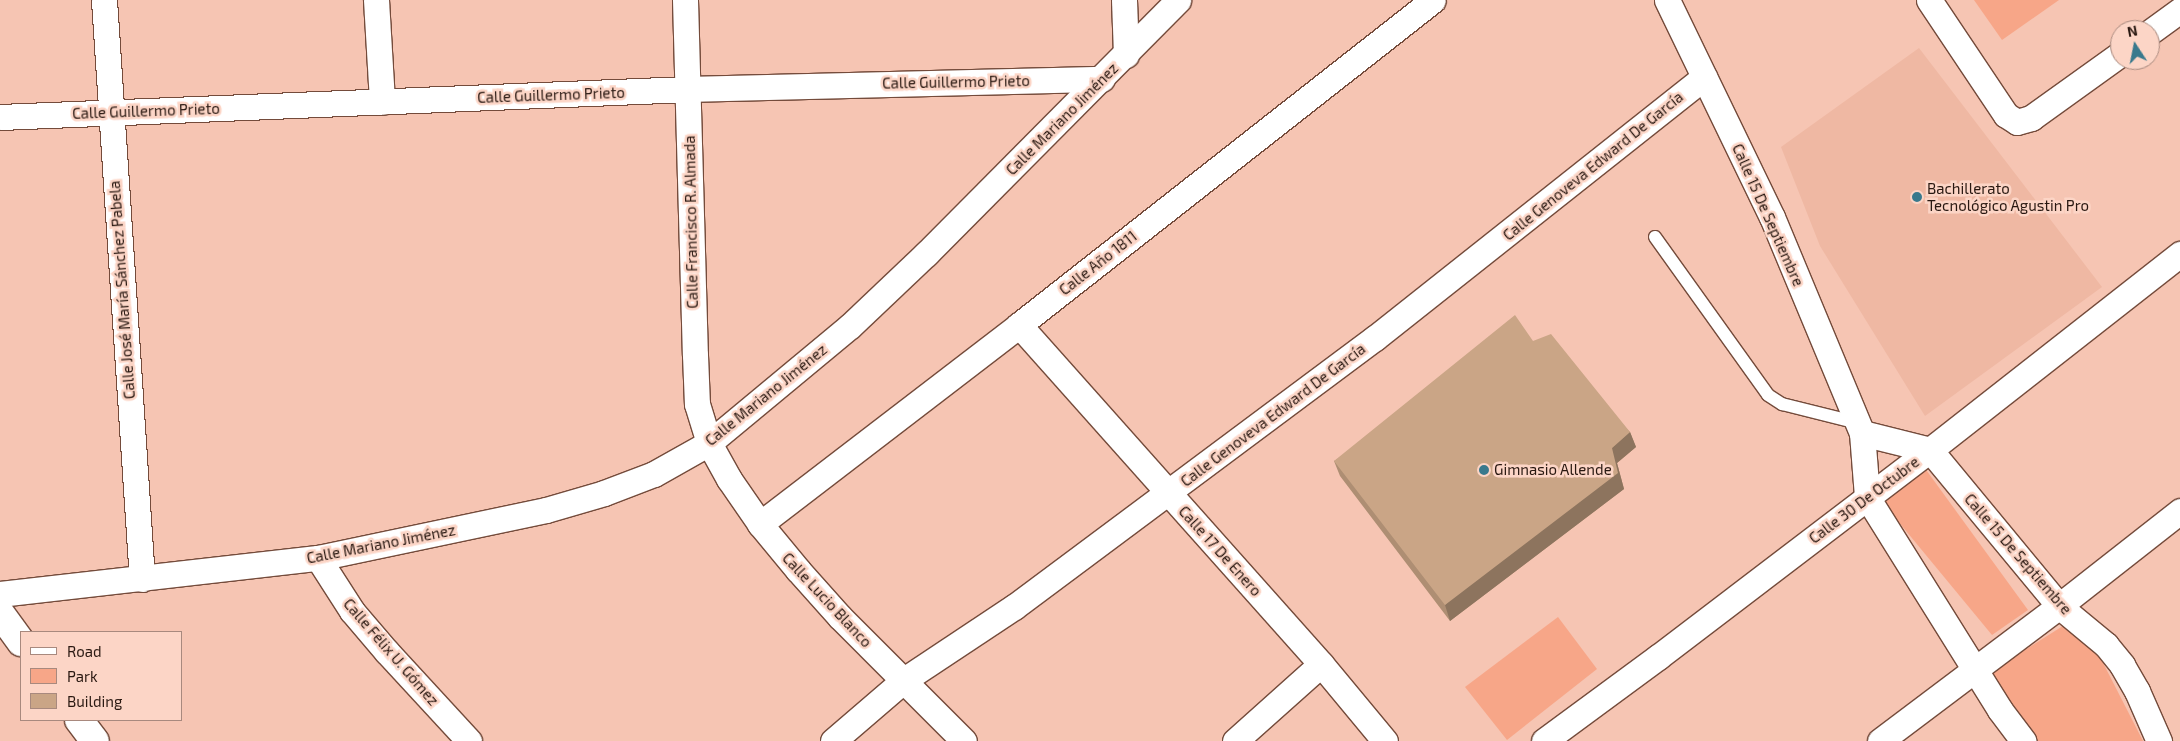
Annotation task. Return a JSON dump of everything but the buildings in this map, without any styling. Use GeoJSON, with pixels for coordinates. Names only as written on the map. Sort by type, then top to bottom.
{"type":"FeatureCollection","features":[{"type":"Feature","properties":{"kind":"street","name":"Calle José María Sánchez Pabela"},"geometry":{"type":"LineString","coordinates":[[104,0],[142,579]]}},
{"type":"Feature","properties":{"kind":"street"},"geometry":{"type":"LineString","coordinates":[[376,0],[382,102]]}},
{"type":"Feature","properties":{"kind":"street","name":"Calle Francisco R. Almada"},"geometry":{"type":"LineString","coordinates":[[686,0],[697,404],[709,443]]}},
{"type":"Feature","properties":{"kind":"street"},"geometry":{"type":"LineString","coordinates":[[1124,0],[1126,55]]}},
{"type":"Feature","properties":{"kind":"street","name":"Calle Mariano Jiménez"},"geometry":{"type":"LineString","coordinates":[[0,594],[318,558],[566,504],[604,493],[654,474],[709,443],[850,326],[933,248],[1126,55],[1178,0]]}},
{"type":"Feature","properties":{"kind":"street","name":"Calle Año 1811"},"geometry":{"type":"LineString","coordinates":[[760,524],[1019,325],[1433,0]]}},
{"type":"Feature","properties":{"kind":"street","name":"Calle 15 De Septiembre"},"geometry":{"type":"LineString","coordinates":[[1667,0],[1772,217],[1860,428],[1867,497],[2000,710],[2023,741]]}},
{"type":"Feature","properties":{"kind":"street"},"geometry":{"type":"LineString","coordinates":[[1929,0],[2006,115],[2017,122],[2031,118],[2110,61]]}},
{"type":"Feature","properties":{"kind":"street"},"geometry":{"type":"LineString","coordinates":[[2160,25],[2180,10]]}},
{"type":"Feature","properties":{"kind":"street","name":"Calle Genoveva Edward De García"},"geometry":{"type":"LineString","coordinates":[[833,741],[904,680],[1014,607],[1375,338],[1704,77]]}},
{"type":"Feature","properties":{"kind":"street","name":"Calle Guillermo Prieto"},"geometry":{"type":"LineString","coordinates":[[0,117],[688,89],[1102,79]]}},
{"type":"Feature","properties":{"kind":"street","name":"Calle 30 De Octubre"},"geometry":{"type":"LineString","coordinates":[[1544,741],[1658,657],[1930,450],[2180,254]]}},
{"type":"Feature","properties":{"kind":"street","name":"Calle 17 De Enero"},"geometry":{"type":"LineString","coordinates":[[1019,325],[1321,664],[1385,741]]}},
{"type":"Feature","properties":{"kind":"street"},"geometry":{"type":"LineString","coordinates":[[1860,428],[1930,450]]}},
{"type":"Feature","properties":{"kind":"street","name":"Calle Lucio Blanco"},"geometry":{"type":"LineString","coordinates":[[709,443],[729,479],[760,524],[840,617],[964,741]]}},
{"type":"Feature","properties":{"kind":"street","name":"Calle 15 De Septiembre"},"geometry":{"type":"LineString","coordinates":[[1930,450],[2059,606],[2106,645],[2122,665],[2137,691],[2159,741]]}},
{"type":"Feature","properties":{"kind":"street"},"geometry":{"type":"LineString","coordinates":[[1880,741],[2059,606],[2180,511]]}},
{"type":"Feature","properties":{"kind":"street","name":"Calle Félix U. Gómez"},"geometry":{"type":"LineString","coordinates":[[318,558],[352,611],[469,741]]}},
{"type":"Feature","properties":{"kind":"street"},"geometry":{"type":"LineString","coordinates":[[0,613],[20,641]]}},
{"type":"Feature","properties":{"kind":"street"},"geometry":{"type":"LineString","coordinates":[[1235,741],[1321,664]]}},
{"type":"Feature","properties":{"kind":"street"},"geometry":{"type":"LineString","coordinates":[[80,721],[94,741]]}},
{"type":"Feature","properties":{"kind":"lane"},"geometry":{"type":"LineString","coordinates":[[1655,237],[1768,395],[1782,404],[1860,428]]}},
{"type":"Feature","properties":{"kind":"shaded area","name":"Bachillerato Tecnológico Agustin Pro"},"geometry":{"type":"Polygon","coordinates":[[[1919,48],[2102,287],[1925,416],[1820,246],[1781,147],[1919,48]]]}},
{"type":"Feature","properties":{"kind":"green space"},"geometry":{"type":"Polygon","coordinates":[[[1974,0],[2059,0],[2002,40],[1974,0]]]}},
{"type":"Feature","properties":{"kind":"green space"},"geometry":{"type":"Polygon","coordinates":[[[1924,467],[2028,610],[1992,635],[1878,497],[1924,467]]]}},
{"type":"Feature","properties":{"kind":"green space"},"geometry":{"type":"Polygon","coordinates":[[[1558,617],[1597,669],[1507,740],[1465,687],[1558,617]]]}},
{"type":"Feature","properties":{"kind":"green space"},"geometry":{"type":"Polygon","coordinates":[[[2066,624],[2099,655],[2143,741],[2033,741],[1985,675],[2066,624]]]}},
{"type":"Feature","properties":{"kind":"place","name":"Bachillerato Tecnológico Agustin Pro"},"geometry":{"type":"Point","coordinates":[1917,197]}},
{"type":"Feature","properties":{"kind":"place","name":"Gimnasio Allende"},"geometry":{"type":"Point","coordinates":[1484,470]}}]}
